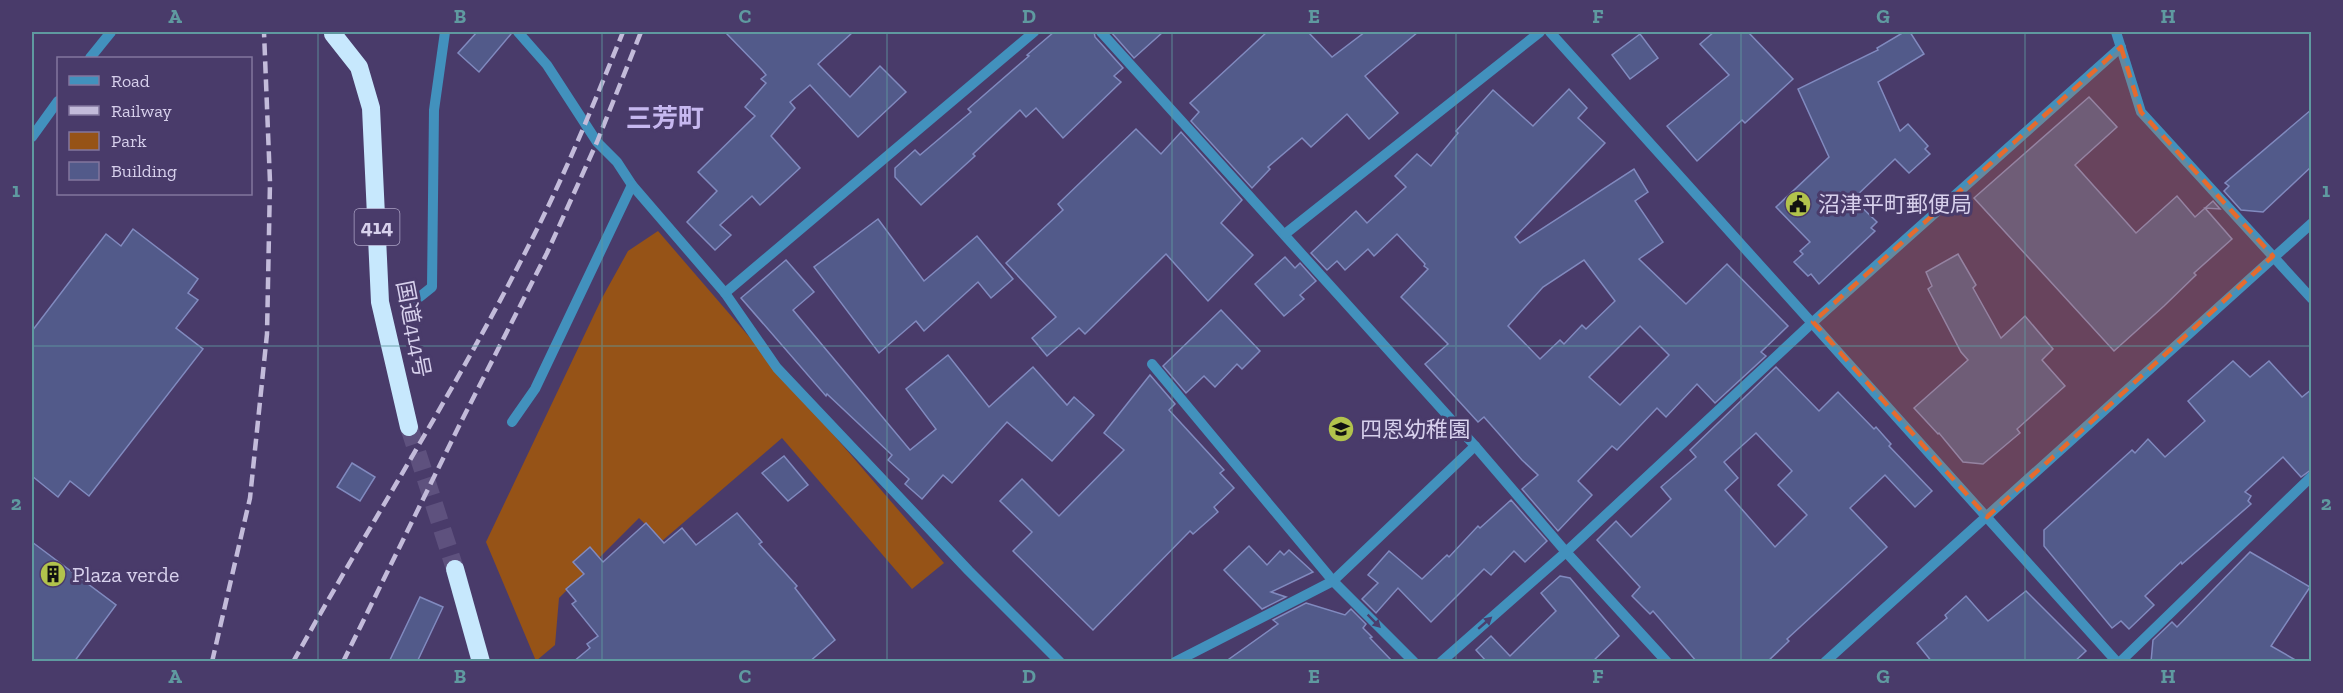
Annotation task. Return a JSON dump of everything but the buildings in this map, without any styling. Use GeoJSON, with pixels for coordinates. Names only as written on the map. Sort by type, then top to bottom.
{"type":"FeatureCollection","features":[{"type":"Feature","properties":{"kind":"highway","name":"国道414号"},"geometry":{"type":"LineString","coordinates":[[333,34],[359,67],[371,108],[380,302],[409,427]]}},
{"type":"Feature","properties":{"kind":"highway"},"geometry":{"type":"LineString","coordinates":[[455,569],[482,662]]}},
{"type":"Feature","properties":{"kind":"street"},"geometry":{"type":"LineString","coordinates":[[91,57],[111,32]]}},
{"type":"Feature","properties":{"kind":"street"},"geometry":{"type":"LineString","coordinates":[[407,307],[432,287],[434,110],[446,32]]}},
{"type":"Feature","properties":{"kind":"street"},"geometry":{"type":"LineString","coordinates":[[518,32],[547,65],[597,142],[617,162],[632,185],[725,293],[777,368],[969,572],[1060,662]]}},
{"type":"Feature","properties":{"kind":"street"},"geometry":{"type":"LineString","coordinates":[[725,293],[1034,32]]}},
{"type":"Feature","properties":{"kind":"street"},"geometry":{"type":"LineString","coordinates":[[1101,32],[1286,234],[1566,552],[1667,662]]}},
{"type":"Feature","properties":{"kind":"street"},"geometry":{"type":"LineString","coordinates":[[1286,234],[1540,32]]}},
{"type":"Feature","properties":{"kind":"street"},"geometry":{"type":"LineString","coordinates":[[1550,32],[2118,662],[2312,476]]}},
{"type":"Feature","properties":{"kind":"street"},"geometry":{"type":"LineString","coordinates":[[2116,32],[2141,112],[2312,299]]}},
{"type":"Feature","properties":{"kind":"street"},"geometry":{"type":"LineString","coordinates":[[1441,662],[1566,552],[1812,322],[2121,47]]}},
{"type":"Feature","properties":{"kind":"street"},"geometry":{"type":"LineString","coordinates":[[32,137],[57,102]]}},
{"type":"Feature","properties":{"kind":"street"},"geometry":{"type":"LineString","coordinates":[[512,422],[535,389],[632,185]]}},
{"type":"Feature","properties":{"kind":"street"},"geometry":{"type":"LineString","coordinates":[[1825,662],[2312,223]]}},
{"type":"Feature","properties":{"kind":"street"},"geometry":{"type":"LineString","coordinates":[[1152,364],[1334,581],[1414,662]]}},
{"type":"Feature","properties":{"kind":"street"},"geometry":{"type":"LineString","coordinates":[[1174,662],[1334,581],[1475,446]]}},
{"type":"Feature","properties":{"kind":"highlighted area"},"geometry":{"type":"Polygon","coordinates":[[[2121,47],[2141,112],[2273,256],[1987,517],[1813,322],[2121,47]]]}},
{"type":"Feature","properties":{"kind":"green space"},"geometry":{"type":"Polygon","coordinates":[[[658,231],[944,563],[912,589],[782,438],[662,541],[639,518],[559,598],[555,645],[536,661],[486,542],[602,298],[628,251],[658,231]]]}},
{"type":"Feature","properties":{"kind":"tunnel"},"geometry":{"type":"LineString","coordinates":[[409,427],[455,569]]}},
{"type":"Feature","properties":{"kind":"railway"},"geometry":{"type":"LineString","coordinates":[[212,662],[250,498],[267,334],[270,182],[264,32]]}},
{"type":"Feature","properties":{"kind":"railway"},"geometry":{"type":"LineString","coordinates":[[293,662],[474,349],[530,243],[579,139],[623,32]]}},
{"type":"Feature","properties":{"kind":"railway"},"geometry":{"type":"LineString","coordinates":[[343,662],[547,253],[597,142],[641,32]]}},
{"type":"Feature","properties":{"kind":"place","name":"沼津平町郵便局"},"geometry":{"type":"Point","coordinates":[1798,204]}},
{"type":"Feature","properties":{"kind":"place","name":"四恩幼稚園"},"geometry":{"type":"Point","coordinates":[1341,429]}},
{"type":"Feature","properties":{"kind":"place","name":"Plaza verde"},"geometry":{"type":"Point","coordinates":[53,574]}},
{"type":"Feature","properties":{"kind":"district","name":"三芳町"},"geometry":{"type":"Point","coordinates":[665,118]}}]}
